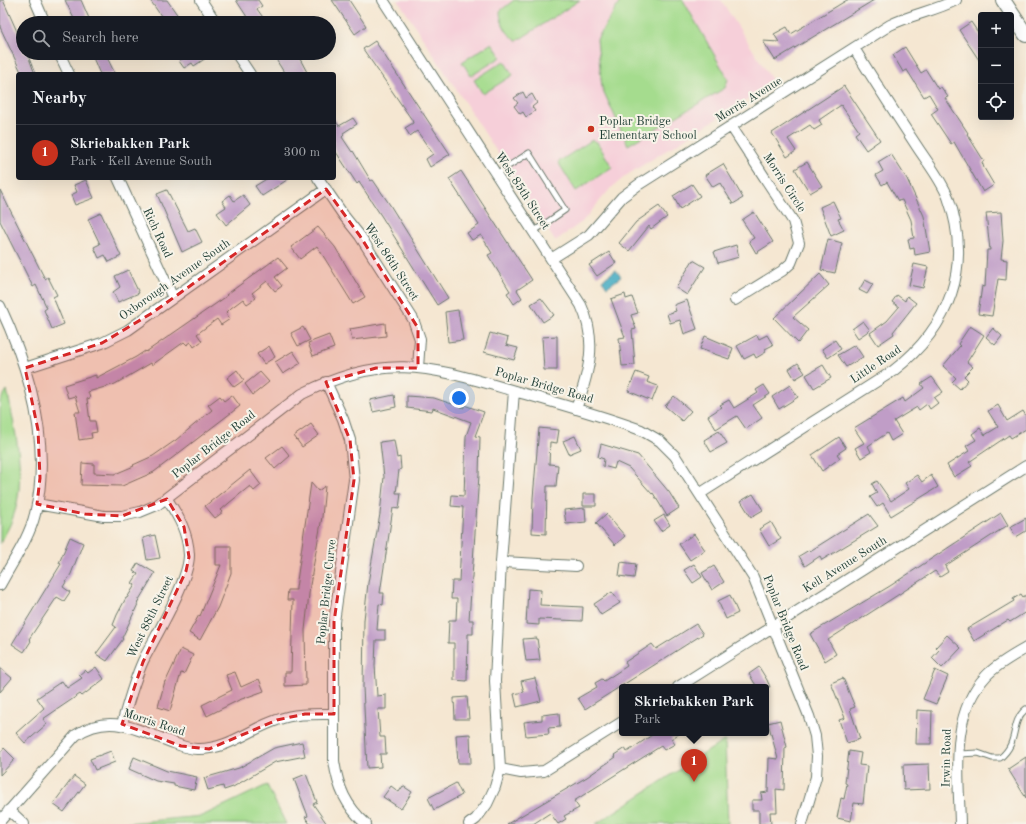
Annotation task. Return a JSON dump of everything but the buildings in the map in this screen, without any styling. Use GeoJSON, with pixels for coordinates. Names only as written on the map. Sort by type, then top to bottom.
{"type":"FeatureCollection","features":[{"type":"Feature","properties":{"kind":"street"},"geometry":{"type":"LineString","coordinates":[[35,0],[42,16]]}},
{"type":"Feature","properties":{"kind":"street"},"geometry":{"type":"LineString","coordinates":[[201,0],[211,16]]}},
{"type":"Feature","properties":{"kind":"street","name":"West 85th Street"},"geometry":{"type":"LineString","coordinates":[[383,0],[581,305],[588,319],[592,349],[576,409]]}},
{"type":"Feature","properties":{"kind":"street","name":"Morris Avenue"},"geometry":{"type":"LineString","coordinates":[[551,259],[589,235],[622,197],[638,185],[854,48],[906,17],[941,8],[956,0]]}},
{"type":"Feature","properties":{"kind":"street"},"geometry":{"type":"LineString","coordinates":[[1004,0],[1026,35]]}},
{"type":"Feature","properties":{"kind":"street","name":"Little Road"},"geometry":{"type":"LineString","coordinates":[[701,494],[893,371],[912,356],[942,317],[952,293],[957,269],[958,244],[954,220],[947,196],[935,174],[854,48]]}},
{"type":"Feature","properties":{"kind":"street"},"geometry":{"type":"LineString","coordinates":[[62,60],[68,72]]}},
{"type":"Feature","properties":{"kind":"street"},"geometry":{"type":"LineString","coordinates":[[241,60],[249,72]]}},
{"type":"Feature","properties":{"kind":"street","name":"Morris Circle"},"geometry":{"type":"LineString","coordinates":[[732,126],[793,221],[798,231],[799,242],[796,253],[787,267],[735,300]]}},
{"type":"Feature","properties":{"kind":"street","name":"Rich Road"},"geometry":{"type":"LineString","coordinates":[[119,180],[174,298]]}},
{"type":"Feature","properties":{"kind":"street","name":"West 86th Street"},"geometry":{"type":"LineString","coordinates":[[319,180],[344,216],[360,236],[413,319],[420,339],[418,368]]}},
{"type":"Feature","properties":{"kind":"street","name":"Oxborough Avenue South"},"geometry":{"type":"LineString","coordinates":[[25,368],[102,343],[128,330],[326,189]]}},
{"type":"Feature","properties":{"kind":"street"},"geometry":{"type":"LineString","coordinates":[[0,306],[13,333],[25,368],[32,396],[38,430],[40,478],[37,504],[29,532],[0,585]]}},
{"type":"Feature","properties":{"kind":"street","name":"Poplar Bridge Road"},"geometry":{"type":"LineString","coordinates":[[37,504],[85,514],[122,516],[140,512],[167,499],[302,394],[326,382],[352,373],[376,368],[403,366],[437,370],[465,376],[642,430],[660,441],[675,456],[701,494],[753,577],[773,626],[815,736],[817,756],[816,777],[802,824]]}},
{"type":"Feature","properties":{"kind":"street","name":"Poplar Bridge Curve"},"geometry":{"type":"LineString","coordinates":[[326,382],[343,418],[350,440],[354,480],[334,622],[334,761],[337,781],[344,798],[355,814],[366,824]]}},
{"type":"Feature","properties":{"kind":"street"},"geometry":{"type":"LineString","coordinates":[[469,824],[487,804],[495,787],[500,769],[495,681],[501,562],[514,391]]}},
{"type":"Feature","properties":{"kind":"street","name":"Kell Avenue South"},"geometry":{"type":"LineString","coordinates":[[683,684],[1026,466]]}},
{"type":"Feature","properties":{"kind":"street","name":"West 88th Street"},"geometry":{"type":"LineString","coordinates":[[122,724],[143,662],[181,585],[186,571],[189,556],[184,527],[167,499]]}},
{"type":"Feature","properties":{"kind":"street"},"geometry":{"type":"LineString","coordinates":[[501,562],[576,566]]}},
{"type":"Feature","properties":{"kind":"street","name":"Irwin Road"},"geometry":{"type":"LineString","coordinates":[[960,824],[959,754],[961,725],[966,707],[975,690],[987,675],[1026,648]]}},
{"type":"Feature","properties":{"kind":"street","name":"Morris Road"},"geometry":{"type":"LineString","coordinates":[[0,821],[76,735],[86,728],[99,724],[122,724],[181,746],[196,749],[209,749],[223,745],[277,720],[306,714],[334,714]]}},
{"type":"Feature","properties":{"kind":"street"},"geometry":{"type":"LineString","coordinates":[[500,769],[521,773],[544,771],[619,724]]}},
{"type":"Feature","properties":{"kind":"street"},"geometry":{"type":"LineString","coordinates":[[9,810],[24,824]]}},
{"type":"Feature","properties":{"kind":"lane"},"geometry":{"type":"LineString","coordinates":[[496,174],[529,153],[565,210],[533,232]]}},
{"type":"Feature","properties":{"kind":"lane"},"geometry":{"type":"LineString","coordinates":[[959,754],[978,753],[992,758],[1000,758],[1007,752],[1012,744],[1016,722],[1021,713],[1026,709]]}},
{"type":"Feature","properties":{"kind":"highlighted area"},"geometry":{"type":"Polygon","coordinates":[[[326,189],[360,236],[418,328],[418,368],[376,368],[326,382],[350,440],[354,480],[334,622],[334,714],[305,714],[277,720],[209,749],[181,746],[122,724],[143,662],[186,571],[189,557],[184,527],[167,499],[122,516],[85,514],[37,504],[40,478],[38,430],[25,368],[102,343],[152,313],[326,189]]]}},
{"type":"Feature","properties":{"kind":"shaded area","name":"Poplar Bridge Elementary School"},"geometry":{"type":"Polygon","coordinates":[[[398,0],[721,0],[774,83],[627,175],[610,189],[582,222],[555,241],[398,0]]]}},
{"type":"Feature","properties":{"kind":"green space"},"geometry":{"type":"Polygon","coordinates":[[[514,0],[580,0],[517,41],[505,28],[500,15],[500,11],[514,0]]]}},
{"type":"Feature","properties":{"kind":"green space"},"geometry":{"type":"Polygon","coordinates":[[[621,0],[683,0],[728,79],[725,88],[628,145],[602,88],[597,39],[621,0]]]}},
{"type":"Feature","properties":{"kind":"green space"},"geometry":{"type":"Polygon","coordinates":[[[492,43],[501,57],[471,76],[462,62],[492,43]]]}},
{"type":"Feature","properties":{"kind":"green space"},"geometry":{"type":"Polygon","coordinates":[[[504,61],[513,75],[483,94],[474,80],[504,61]]]}},
{"type":"Feature","properties":{"kind":"green space"},"geometry":{"type":"Polygon","coordinates":[[[592,140],[597,142],[612,167],[576,191],[558,162],[592,140]]]}},
{"type":"Feature","properties":{"kind":"green space"},"geometry":{"type":"Polygon","coordinates":[[[7,390],[16,438],[20,471],[17,504],[12,520],[0,544],[0,401],[7,390]]]}},
{"type":"Feature","properties":{"kind":"green space"},"geometry":{"type":"Polygon","coordinates":[[[725,740],[728,824],[596,824],[725,740]]]}},
{"type":"Feature","properties":{"kind":"green space"},"geometry":{"type":"Polygon","coordinates":[[[267,785],[286,824],[116,824],[202,816],[267,785]]]}},
{"type":"Feature","properties":{"kind":"water"},"geometry":{"type":"Polygon","coordinates":[[[616,270],[621,277],[607,287],[602,280],[616,270]]]}},
{"type":"Feature","properties":{"kind":"place","name":"Poplar Bridge Elementary School"},"geometry":{"type":"Point","coordinates":[591,129]}},
{"type":"Feature","properties":{"kind":"place","name":"Skriebakken Park"},"geometry":{"type":"Point","coordinates":[694,782]}}]}
